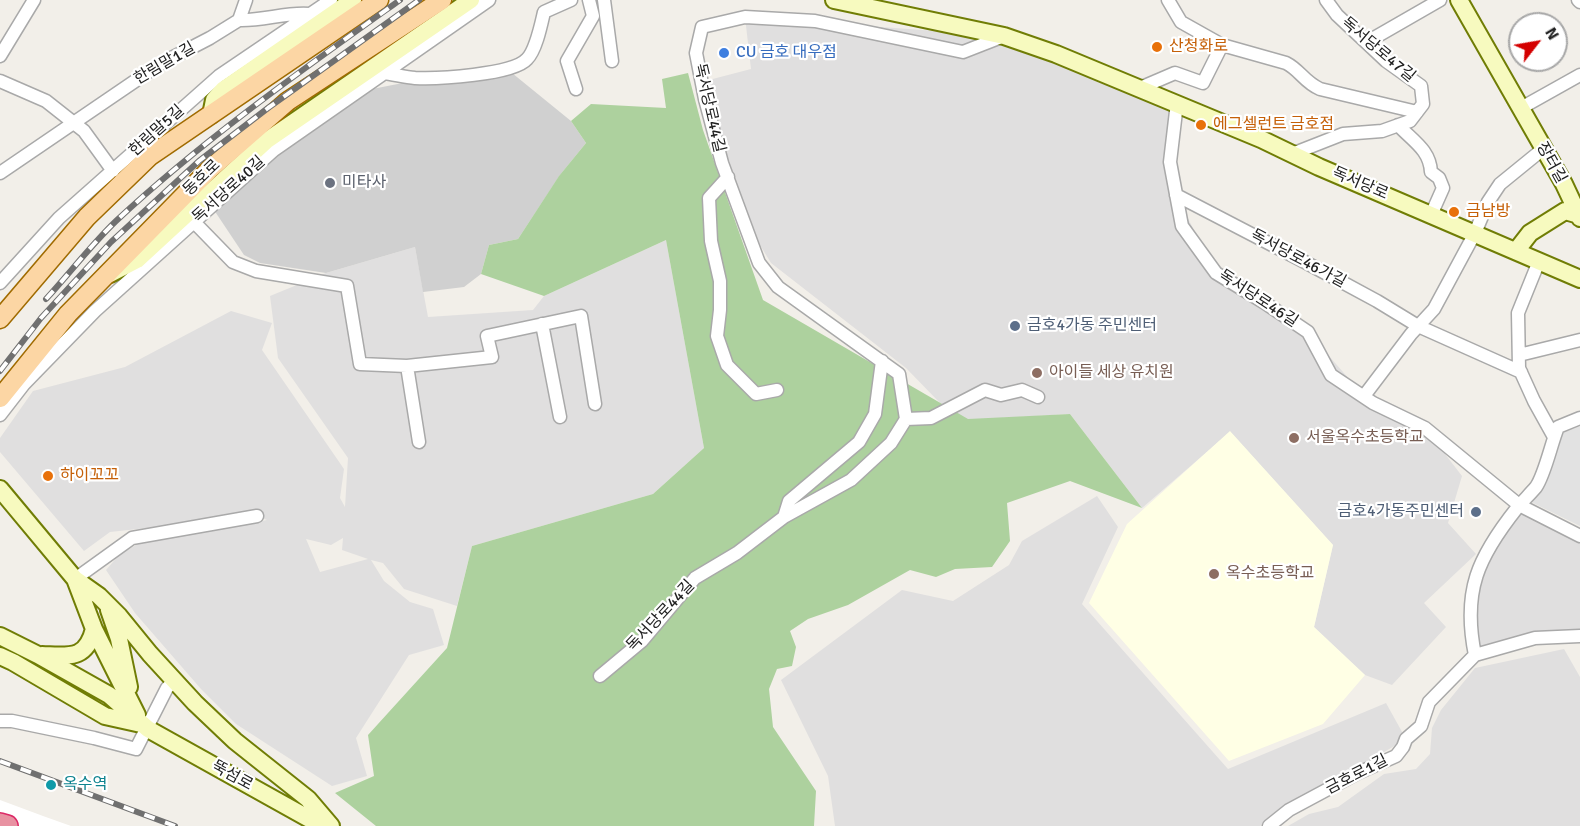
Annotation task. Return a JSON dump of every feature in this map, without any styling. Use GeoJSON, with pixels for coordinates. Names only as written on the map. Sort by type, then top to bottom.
{"type":"FeatureCollection","features":[{"type":"Feature","properties":{"kind":"highway"},"geometry":{"type":"LineString","coordinates":[[0,824],[7,826]]}},
{"type":"Feature","properties":{"kind":"main road"},"geometry":{"type":"LineString","coordinates":[[210,115],[214,100],[224,88],[353,0]]}},
{"type":"Feature","properties":{"kind":"main road"},"geometry":{"type":"LineString","coordinates":[[0,319],[87,217],[150,156],[379,0]]}},
{"type":"Feature","properties":{"kind":"main road","name":"동호로"},"geometry":{"type":"LineString","coordinates":[[0,398],[68,314],[210,169],[288,101],[442,0]]}},
{"type":"Feature","properties":{"kind":"main road"},"geometry":{"type":"LineString","coordinates":[[102,279],[137,260],[266,141],[471,0]]}},
{"type":"Feature","properties":{"kind":"main road","name":"독서당로"},"geometry":{"type":"LineString","coordinates":[[834,0],[1004,36],[1056,54],[1177,103],[1580,279]]}},
{"type":"Feature","properties":{"kind":"main road","name":"장터길"},"geometry":{"type":"LineString","coordinates":[[1459,0],[1544,149],[1579,216]]}},
{"type":"Feature","properties":{"kind":"main road"},"geometry":{"type":"LineString","coordinates":[[1516,251],[1530,233],[1565,211],[1579,216]]}},
{"type":"Feature","properties":{"kind":"main road"},"geometry":{"type":"LineString","coordinates":[[0,489],[75,579],[99,596],[119,616],[174,681],[236,741],[308,800],[331,826]]}},
{"type":"Feature","properties":{"kind":"main road"},"geometry":{"type":"LineString","coordinates":[[75,579],[94,629],[145,727]]}},
{"type":"Feature","properties":{"kind":"main road"},"geometry":{"type":"LineString","coordinates":[[106,605],[119,639],[132,698],[145,727]]}},
{"type":"Feature","properties":{"kind":"main road"},"geometry":{"type":"LineString","coordinates":[[38,655],[69,656],[80,653],[87,648],[94,629]]}},
{"type":"Feature","properties":{"kind":"main road","name":"뚝섬로"},"geometry":{"type":"LineString","coordinates":[[0,636],[109,695],[145,727],[322,826]]}},
{"type":"Feature","properties":{"kind":"main road","name":"뚝섬로"},"geometry":{"type":"LineString","coordinates":[[0,656],[105,716],[145,727]]}},
{"type":"Feature","properties":{"kind":"street"},"geometry":{"type":"LineString","coordinates":[[0,56],[34,0]]}},
{"type":"Feature","properties":{"kind":"street"},"geometry":{"type":"LineString","coordinates":[[246,0],[239,20],[258,20],[296,13],[309,14]]}},
{"type":"Feature","properties":{"kind":"street","name":"한림말5길"},"geometry":{"type":"LineString","coordinates":[[0,283],[59,218],[219,76],[331,0]]}},
{"type":"Feature","properties":{"kind":"street","name":"독서당로40길"},"geometry":{"type":"LineString","coordinates":[[0,415],[24,384],[95,311],[274,150],[489,0]]}},
{"type":"Feature","properties":{"kind":"street"},"geometry":{"type":"LineString","coordinates":[[383,73],[415,78],[470,75],[507,69],[528,59],[540,32],[544,12],[570,0]]}},
{"type":"Feature","properties":{"kind":"street"},"geometry":{"type":"LineString","coordinates":[[576,89],[567,61],[593,16],[590,0]]}},
{"type":"Feature","properties":{"kind":"street"},"geometry":{"type":"LineString","coordinates":[[604,0],[612,61]]}},
{"type":"Feature","properties":{"kind":"street"},"geometry":{"type":"LineString","coordinates":[[1168,0],[1181,22],[1222,45],[1293,66],[1308,84],[1320,89],[1417,112],[1410,121],[1382,131],[1343,134],[1292,154]]}},
{"type":"Feature","properties":{"kind":"street","name":"독서당로47길"},"geometry":{"type":"LineString","coordinates":[[1326,0],[1336,15],[1386,61],[1421,86],[1423,104],[1417,112]]}},
{"type":"Feature","properties":{"kind":"street"},"geometry":{"type":"LineString","coordinates":[[1367,42],[1440,0]]}},
{"type":"Feature","properties":{"kind":"street","name":"독서당로44길"},"geometry":{"type":"LineString","coordinates":[[600,675],[642,641],[695,578],[737,553],[784,517],[851,480],[891,443],[906,418],[899,374],[778,287],[759,263],[728,177],[705,99],[696,53],[702,27],[745,17],[815,21],[963,52],[1004,36]]}},
{"type":"Feature","properties":{"kind":"street","name":"한림말1길"},"geometry":{"type":"LineString","coordinates":[[0,172],[160,64],[239,20]]}},
{"type":"Feature","properties":{"kind":"street"},"geometry":{"type":"LineString","coordinates":[[1140,88],[1175,73],[1203,83],[1222,45]]}},
{"type":"Feature","properties":{"kind":"street"},"geometry":{"type":"LineString","coordinates":[[1521,108],[1580,75]]}},
{"type":"Feature","properties":{"kind":"street"},"geometry":{"type":"LineString","coordinates":[[0,81],[46,101],[74,123],[84,131],[113,171]]}},
{"type":"Feature","properties":{"kind":"street","name":"독서당로46길"},"geometry":{"type":"LineString","coordinates":[[1177,103],[1170,162],[1182,226],[1216,273],[1308,332],[1331,375],[1364,396],[1425,428],[1520,505],[1580,536]]}},
{"type":"Feature","properties":{"kind":"street"},"geometry":{"type":"LineString","coordinates":[[1398,125],[1413,141],[1426,150],[1431,162],[1431,172],[1439,178],[1443,188],[1431,215]]}},
{"type":"Feature","properties":{"kind":"street"},"geometry":{"type":"LineString","coordinates":[[1364,396],[1418,326],[1434,309],[1475,234],[1488,202],[1500,184],[1544,149]]}},
{"type":"Feature","properties":{"kind":"street"},"geometry":{"type":"LineString","coordinates":[[728,177],[708,198],[711,241],[720,281],[717,336],[727,365],[756,394],[777,390]]}},
{"type":"Feature","properties":{"kind":"street","name":"독서당로46가길"},"geometry":{"type":"LineString","coordinates":[[1176,195],[1377,301],[1418,326],[1521,372]]}},
{"type":"Feature","properties":{"kind":"street"},"geometry":{"type":"LineString","coordinates":[[194,222],[233,262],[256,272],[347,286],[360,364],[407,366],[492,357],[487,336],[581,316],[595,404]]}},
{"type":"Feature","properties":{"kind":"street"},"geometry":{"type":"LineString","coordinates":[[1539,261],[1518,313],[1519,355],[1521,372],[1554,437]]}},
{"type":"Feature","properties":{"kind":"street"},"geometry":{"type":"LineString","coordinates":[[542,324],[560,417]]}},
{"type":"Feature","properties":{"kind":"street"},"geometry":{"type":"LineString","coordinates":[[1519,355],[1580,340]]}},
{"type":"Feature","properties":{"kind":"street","name":"독서당로44길"},"geometry":{"type":"LineString","coordinates":[[784,517],[789,501],[859,442],[875,414],[882,361]]}},
{"type":"Feature","properties":{"kind":"street"},"geometry":{"type":"LineString","coordinates":[[407,366],[419,442]]}},
{"type":"Feature","properties":{"kind":"street"},"geometry":{"type":"LineString","coordinates":[[906,418],[931,418],[985,390],[1001,395],[1022,390],[1038,397]]}},
{"type":"Feature","properties":{"kind":"street"},"geometry":{"type":"LineString","coordinates":[[1580,418],[1558,427],[1537,485],[1496,536],[1478,568],[1469,604],[1474,655],[1535,638],[1580,636]]}},
{"type":"Feature","properties":{"kind":"street"},"geometry":{"type":"LineString","coordinates":[[75,579],[132,538],[257,516]]}},
{"type":"Feature","properties":{"kind":"street","name":"금호로1길"},"geometry":{"type":"LineString","coordinates":[[1269,826],[1289,810],[1358,772],[1396,756],[1406,739],[1421,726],[1430,702],[1474,655]]}},
{"type":"Feature","properties":{"kind":"street"},"geometry":{"type":"LineString","coordinates":[[0,721],[12,721],[136,749],[145,727],[167,688],[174,681]]}},
{"type":"Feature","properties":{"kind":"shaded area"},"geometry":{"type":"Polygon","coordinates":[[[745,17],[1004,36],[1177,103],[1176,195],[1216,273],[1308,332],[1364,396],[1425,428],[1462,476],[1448,523],[1476,554],[1424,603],[1446,627],[1392,685],[1365,675],[1314,627],[1333,545],[1230,432],[1142,508],[1070,414],[968,420],[940,403],[906,368],[771,263],[741,214],[705,81],[751,69],[745,17]]]}},
{"type":"Feature","properties":{"kind":"shaded area","name":"미타사"},"geometry":{"type":"Polygon","coordinates":[[[512,73],[571,121],[586,143],[560,175],[518,239],[489,245],[481,274],[464,287],[423,292],[415,247],[326,273],[260,263],[244,255],[214,210],[275,153],[367,90],[408,82],[512,73]]]}},
{"type":"Feature","properties":{"kind":"shaded area"},"geometry":{"type":"Polygon","coordinates":[[[666,240],[704,448],[653,494],[472,546],[457,606],[404,589],[383,563],[371,560],[384,581],[410,602],[433,609],[444,645],[409,655],[356,738],[367,776],[332,786],[236,724],[201,689],[135,613],[106,570],[119,555],[138,544],[267,520],[257,516],[110,532],[84,551],[0,452],[0,438],[33,391],[125,367],[231,311],[272,323],[262,350],[344,469],[340,498],[345,507],[348,458],[278,358],[270,296],[326,273],[415,247],[428,317],[533,310],[544,296],[666,240]],[[343,538],[331,545],[306,539],[320,572],[368,559],[342,550],[343,538]]]}},
{"type":"Feature","properties":{"kind":"shaded area"},"geometry":{"type":"Polygon","coordinates":[[[1580,426],[1580,526],[1529,501],[1549,472],[1563,433],[1580,426]]]}},
{"type":"Feature","properties":{"kind":"shaded area","name":"옥수초등학교"},"geometry":{"type":"Polygon","coordinates":[[[1230,431],[1333,545],[1314,627],[1365,675],[1323,724],[1229,761],[1089,603],[1127,524],[1230,431]]]}},
{"type":"Feature","properties":{"kind":"shaded area"},"geometry":{"type":"Polygon","coordinates":[[[1097,496],[1118,527],[1082,604],[1228,769],[1386,703],[1406,739],[1260,826],[835,826],[828,776],[781,680],[902,590],[953,601],[1009,565],[1022,541],[1097,496]]]}},
{"type":"Feature","properties":{"kind":"shaded area"},"geometry":{"type":"Polygon","coordinates":[[[1519,505],[1580,536],[1580,636],[1573,635],[1475,655],[1477,569],[1519,505]]]}},
{"type":"Feature","properties":{"kind":"shaded area"},"geometry":{"type":"Polygon","coordinates":[[[1564,649],[1580,677],[1580,826],[1288,826],[1309,814],[1338,807],[1384,774],[1416,769],[1430,754],[1432,728],[1441,710],[1475,668],[1564,649]]]}},
{"type":"Feature","properties":{"kind":"green space"},"geometry":{"type":"Polygon","coordinates":[[[688,73],[703,130],[763,300],[968,419],[1070,414],[1142,508],[1070,481],[1007,503],[1010,541],[992,567],[955,569],[936,577],[910,570],[848,605],[808,619],[790,631],[796,647],[792,666],[777,669],[769,689],[773,727],[816,791],[814,826],[376,826],[335,793],[374,776],[368,735],[447,648],[472,546],[653,494],[704,448],[666,240],[544,296],[481,274],[489,245],[518,239],[559,176],[586,143],[571,121],[591,104],[666,108],[662,79],[688,73]]]}},
{"type":"Feature","properties":{"kind":"pier"},"geometry":{"type":"Polygon","coordinates":[[[0,800],[43,816],[71,826],[0,826],[0,800]]]}},
{"type":"Feature","properties":{"kind":"railway"},"geometry":{"type":"LineString","coordinates":[[46,299],[116,221],[149,191],[254,106],[400,0]]}},
{"type":"Feature","properties":{"kind":"railway"},"geometry":{"type":"LineString","coordinates":[[0,371],[41,318],[111,242],[199,161],[268,108],[419,0]]}},
{"type":"Feature","properties":{"kind":"railway"},"geometry":{"type":"LineString","coordinates":[[0,761],[175,826]]}},
{"type":"Feature","properties":{"kind":"place","name":"산청화로"},"geometry":{"type":"Point","coordinates":[1157,47]}},
{"type":"Feature","properties":{"kind":"place","name":"CU 금호 대우점"},"geometry":{"type":"Point","coordinates":[724,53]}},
{"type":"Feature","properties":{"kind":"place","name":"에그셀런트 금호점"},"geometry":{"type":"Point","coordinates":[1201,125]}},
{"type":"Feature","properties":{"kind":"place","name":"미타사"},"geometry":{"type":"Point","coordinates":[330,183]}},
{"type":"Feature","properties":{"kind":"place","name":"금남방"},"geometry":{"type":"Point","coordinates":[1454,212]}},
{"type":"Feature","properties":{"kind":"place","name":"금호4가동 주민센터"},"geometry":{"type":"Point","coordinates":[1015,326]}},
{"type":"Feature","properties":{"kind":"place","name":"아이들 세상 유치원"},"geometry":{"type":"Point","coordinates":[1037,373]}},
{"type":"Feature","properties":{"kind":"place","name":"서울옥수초등학교"},"geometry":{"type":"Point","coordinates":[1294,438]}},
{"type":"Feature","properties":{"kind":"place","name":"하이꼬꼬"},"geometry":{"type":"Point","coordinates":[48,476]}},
{"type":"Feature","properties":{"kind":"place","name":"금호4가동주민센터"},"geometry":{"type":"Point","coordinates":[1476,512]}},
{"type":"Feature","properties":{"kind":"place","name":"옥수초등학교"},"geometry":{"type":"Point","coordinates":[1214,574]}},
{"type":"Feature","properties":{"kind":"place","name":"옥수역"},"geometry":{"type":"Point","coordinates":[51,785]}}]}
